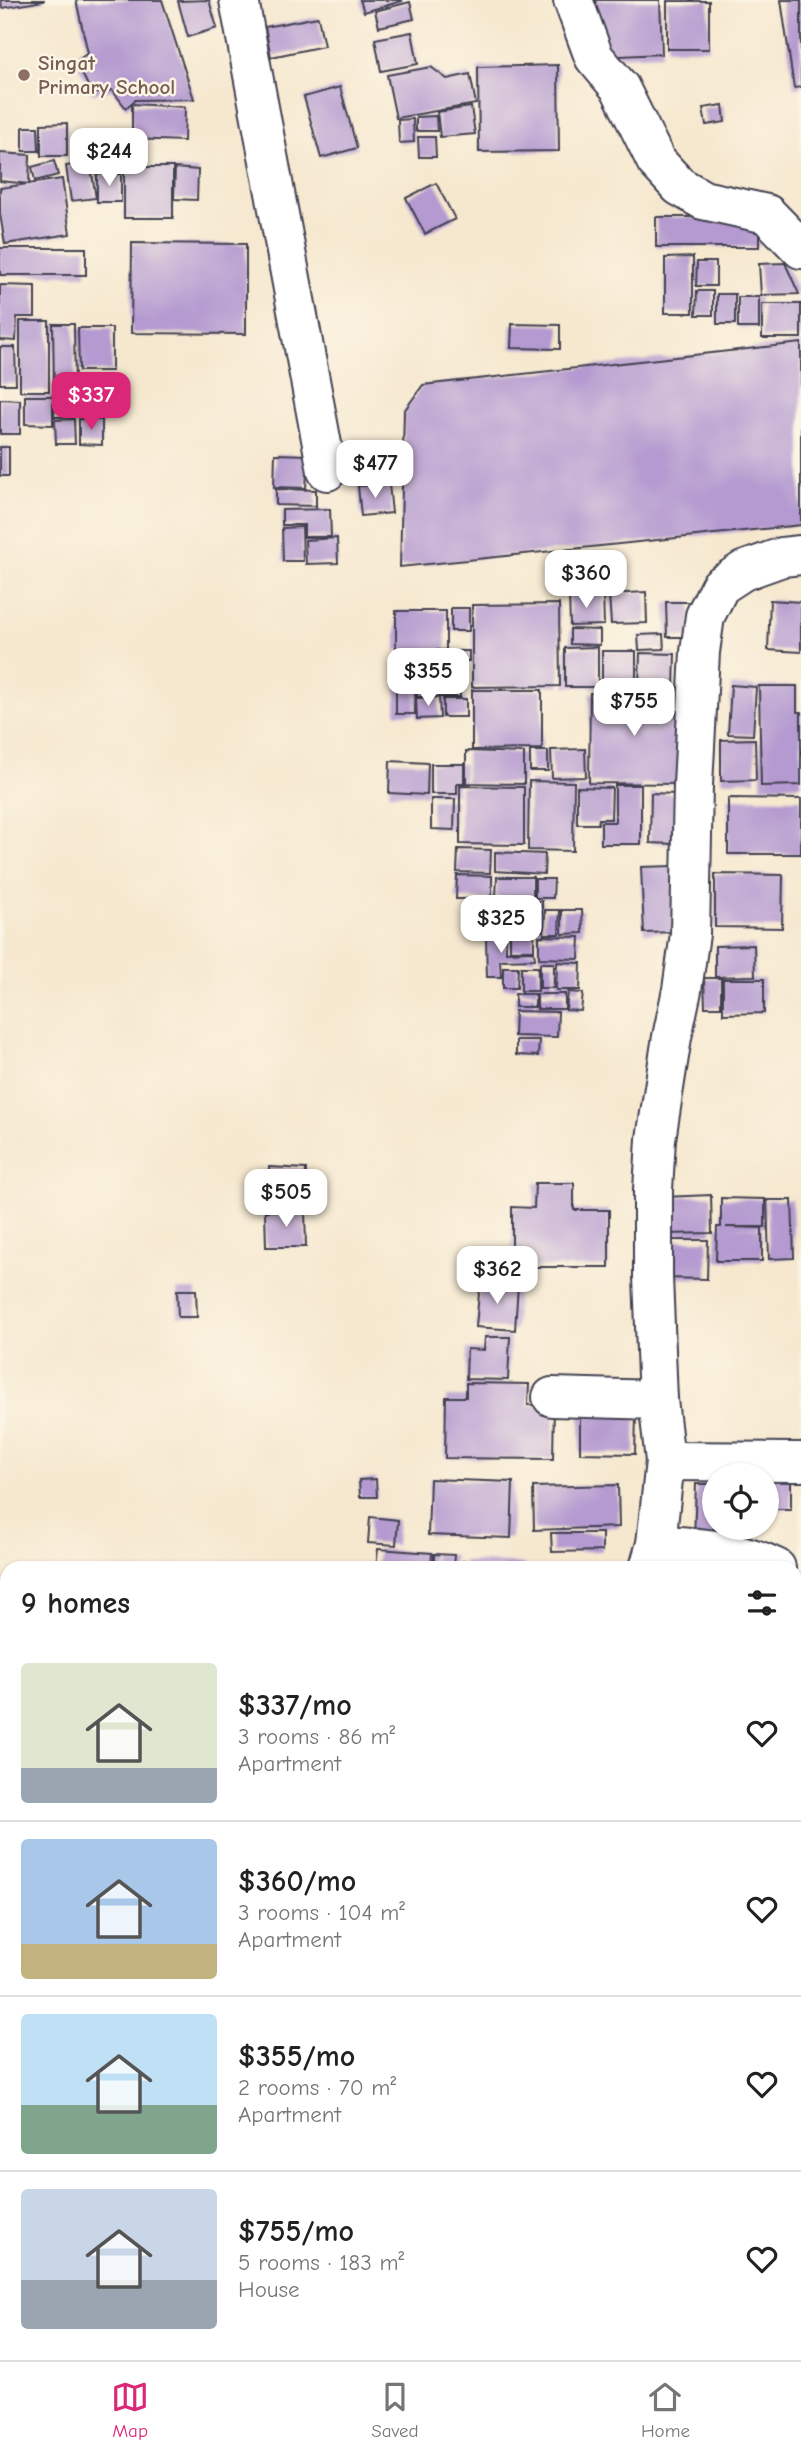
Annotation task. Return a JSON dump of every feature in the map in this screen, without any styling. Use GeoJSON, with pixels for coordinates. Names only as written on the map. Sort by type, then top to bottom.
{"type":"FeatureCollection","features":[{"type":"Feature","properties":{"kind":"street"},"geometry":{"type":"LineString","coordinates":[[239,0],[327,471]]}},
{"type":"Feature","properties":{"kind":"street"},"geometry":{"type":"LineString","coordinates":[[573,0],[594,57],[620,88],[663,169],[679,186],[703,200],[768,214],[801,249]]}},
{"type":"Feature","properties":{"kind":"street"},"geometry":{"type":"LineString","coordinates":[[763,1561],[722,1550],[653,1556],[665,1461],[658,1400],[653,1264],[655,1152],[690,934],[693,785],[700,652],[705,616],[720,586],[743,571],[782,557],[801,555]]}},
{"type":"Feature","properties":{"kind":"street"},"geometry":{"type":"LineString","coordinates":[[552,1397],[658,1400]]}},
{"type":"Feature","properties":{"kind":"street"},"geometry":{"type":"LineString","coordinates":[[665,1461],[801,1462]]}},
{"type":"Feature","properties":{"kind":"building"},"geometry":{"type":"Polygon","coordinates":[[[1,0],[44,0],[44,1],[2,8],[1,0]]]}},
{"type":"Feature","properties":{"kind":"building"},"geometry":{"type":"Polygon","coordinates":[[[76,0],[162,0],[194,99],[135,100],[126,108],[112,90],[92,94],[76,61],[88,53],[76,0]]]}},
{"type":"Feature","properties":{"kind":"building"},"geometry":{"type":"Polygon","coordinates":[[[209,0],[217,28],[188,37],[178,1],[209,0]]]}},
{"type":"Feature","properties":{"kind":"building"},"geometry":{"type":"Polygon","coordinates":[[[360,0],[401,0],[402,1],[364,12],[360,0]]]}},
{"type":"Feature","properties":{"kind":"building"},"geometry":{"type":"Polygon","coordinates":[[[596,0],[660,0],[662,54],[599,57],[596,0]]]}},
{"type":"Feature","properties":{"kind":"building"},"geometry":{"type":"Polygon","coordinates":[[[781,0],[801,0],[801,87],[794,88],[781,0]]]}},
{"type":"Feature","properties":{"kind":"building"},"geometry":{"type":"Polygon","coordinates":[[[667,1],[709,1],[709,49],[667,49],[667,1]]]}},
{"type":"Feature","properties":{"kind":"building"},"geometry":{"type":"Polygon","coordinates":[[[410,2],[414,19],[379,27],[375,11],[410,2]]]}},
{"type":"Feature","properties":{"kind":"building"},"geometry":{"type":"Polygon","coordinates":[[[318,17],[324,46],[271,57],[265,27],[318,17]]]}},
{"type":"Feature","properties":{"kind":"building"},"geometry":{"type":"Polygon","coordinates":[[[412,32],[418,64],[381,71],[375,39],[412,32]]]}},
{"type":"Feature","properties":{"kind":"building"},"geometry":{"type":"Polygon","coordinates":[[[558,65],[559,151],[479,152],[478,67],[558,65]]]}},
{"type":"Feature","properties":{"kind":"building"},"geometry":{"type":"Polygon","coordinates":[[[431,67],[447,79],[470,74],[476,104],[396,118],[387,75],[431,67]]]}},
{"type":"Feature","properties":{"kind":"building"},"geometry":{"type":"Polygon","coordinates":[[[340,87],[357,148],[321,158],[304,97],[340,87]]]}},
{"type":"Feature","properties":{"kind":"building"},"geometry":{"type":"Polygon","coordinates":[[[132,104],[185,107],[184,141],[132,139],[132,104]]]}},
{"type":"Feature","properties":{"kind":"building"},"geometry":{"type":"Polygon","coordinates":[[[723,105],[725,122],[706,125],[703,108],[723,105]]]}},
{"type":"Feature","properties":{"kind":"building"},"geometry":{"type":"Polygon","coordinates":[[[471,107],[475,134],[440,137],[437,112],[471,107]]]}},
{"type":"Feature","properties":{"kind":"building"},"geometry":{"type":"Polygon","coordinates":[[[436,116],[437,131],[416,131],[416,117],[436,116]]]}},
{"type":"Feature","properties":{"kind":"building"},"geometry":{"type":"Polygon","coordinates":[[[413,119],[414,142],[399,143],[398,120],[413,119]]]}},
{"type":"Feature","properties":{"kind":"building"},"geometry":{"type":"Polygon","coordinates":[[[67,123],[67,156],[41,156],[41,124],[67,123]]]}},
{"type":"Feature","properties":{"kind":"building"},"geometry":{"type":"Polygon","coordinates":[[[23,127],[38,127],[39,151],[23,151],[23,127]]]}},
{"type":"Feature","properties":{"kind":"building"},"geometry":{"type":"Polygon","coordinates":[[[418,137],[435,137],[436,157],[419,157],[418,137]]]}},
{"type":"Feature","properties":{"kind":"building"},"geometry":{"type":"Polygon","coordinates":[[[0,153],[30,155],[29,184],[0,181],[0,153]]]}},
{"type":"Feature","properties":{"kind":"building"},"geometry":{"type":"Polygon","coordinates":[[[54,161],[58,175],[35,181],[32,167],[54,161]]]}},
{"type":"Feature","properties":{"kind":"building"},"geometry":{"type":"Polygon","coordinates":[[[90,162],[96,198],[71,201],[66,166],[90,162]]]}},
{"type":"Feature","properties":{"kind":"building"},"geometry":{"type":"Polygon","coordinates":[[[124,167],[173,167],[173,218],[124,218],[124,167]]]}},
{"type":"Feature","properties":{"kind":"building"},"geometry":{"type":"Polygon","coordinates":[[[175,168],[198,170],[197,200],[174,199],[175,168]]]}},
{"type":"Feature","properties":{"kind":"building"},"geometry":{"type":"Polygon","coordinates":[[[97,174],[121,174],[121,202],[97,202],[97,174]]]}},
{"type":"Feature","properties":{"kind":"building"},"geometry":{"type":"Polygon","coordinates":[[[62,179],[70,234],[5,244],[0,214],[0,188],[62,179]]]}},
{"type":"Feature","properties":{"kind":"building"},"geometry":{"type":"Polygon","coordinates":[[[436,183],[455,219],[425,234],[406,198],[436,183]]]}},
{"type":"Feature","properties":{"kind":"building"},"geometry":{"type":"Polygon","coordinates":[[[656,217],[759,217],[759,247],[656,247],[656,217]]]}},
{"type":"Feature","properties":{"kind":"building"},"geometry":{"type":"Polygon","coordinates":[[[132,243],[246,244],[246,334],[131,333],[132,243]]]}},
{"type":"Feature","properties":{"kind":"building"},"geometry":{"type":"Polygon","coordinates":[[[0,248],[86,248],[86,275],[0,275],[0,248]]]}},
{"type":"Feature","properties":{"kind":"building"},"geometry":{"type":"Polygon","coordinates":[[[693,257],[693,313],[665,313],[665,258],[693,257]]]}},
{"type":"Feature","properties":{"kind":"building"},"geometry":{"type":"Polygon","coordinates":[[[697,262],[716,262],[716,286],[696,286],[697,262]]]}},
{"type":"Feature","properties":{"kind":"building"},"geometry":{"type":"Polygon","coordinates":[[[785,263],[799,294],[761,295],[759,264],[785,263]]]}},
{"type":"Feature","properties":{"kind":"building"},"geometry":{"type":"Polygon","coordinates":[[[0,285],[35,286],[35,317],[17,317],[16,341],[0,340],[0,285]]]}},
{"type":"Feature","properties":{"kind":"building"},"geometry":{"type":"Polygon","coordinates":[[[697,291],[713,291],[713,315],[696,315],[697,291]]]}},
{"type":"Feature","properties":{"kind":"building"},"geometry":{"type":"Polygon","coordinates":[[[717,294],[735,294],[735,324],[717,324],[717,294]]]}},
{"type":"Feature","properties":{"kind":"building"},"geometry":{"type":"Polygon","coordinates":[[[738,297],[759,297],[759,328],[738,328],[738,297]]]}},
{"type":"Feature","properties":{"kind":"building"},"geometry":{"type":"Polygon","coordinates":[[[762,304],[801,304],[801,338],[762,338],[762,304]]]}},
{"type":"Feature","properties":{"kind":"building"},"geometry":{"type":"Polygon","coordinates":[[[20,321],[49,321],[49,391],[20,391],[20,321]]]}},
{"type":"Feature","properties":{"kind":"building"},"geometry":{"type":"Polygon","coordinates":[[[53,324],[74,324],[75,389],[54,390],[53,324]]]}},
{"type":"Feature","properties":{"kind":"building"},"geometry":{"type":"Polygon","coordinates":[[[512,324],[560,325],[560,349],[511,348],[512,324]]]}},
{"type":"Feature","properties":{"kind":"building"},"geometry":{"type":"Polygon","coordinates":[[[78,328],[112,328],[112,371],[79,371],[78,328]]]}},
{"type":"Feature","properties":{"kind":"building"},"geometry":{"type":"Polygon","coordinates":[[[801,343],[801,525],[400,567],[404,411],[423,385],[801,343]]]}},
{"type":"Feature","properties":{"kind":"building"},"geometry":{"type":"Polygon","coordinates":[[[0,347],[15,347],[16,384],[0,384],[0,347]]]}},
{"type":"Feature","properties":{"kind":"building"},"geometry":{"type":"Polygon","coordinates":[[[56,392],[73,393],[73,417],[54,417],[56,392]]]}},
{"type":"Feature","properties":{"kind":"building"},"geometry":{"type":"Polygon","coordinates":[[[25,396],[53,396],[53,425],[25,424],[25,396]]]}},
{"type":"Feature","properties":{"kind":"building"},"geometry":{"type":"Polygon","coordinates":[[[0,399],[20,400],[20,434],[0,434],[0,399]]]}},
{"type":"Feature","properties":{"kind":"building"},"geometry":{"type":"Polygon","coordinates":[[[74,419],[75,444],[56,444],[55,420],[74,419]]]}},
{"type":"Feature","properties":{"kind":"building"},"geometry":{"type":"Polygon","coordinates":[[[79,419],[102,420],[102,445],[79,444],[79,419]]]}},
{"type":"Feature","properties":{"kind":"building"},"geometry":{"type":"Polygon","coordinates":[[[0,447],[9,447],[9,476],[0,476],[0,447]]]}},
{"type":"Feature","properties":{"kind":"building"},"geometry":{"type":"Polygon","coordinates":[[[275,454],[308,455],[306,488],[274,487],[275,454]]]}},
{"type":"Feature","properties":{"kind":"building"},"geometry":{"type":"Polygon","coordinates":[[[389,484],[392,513],[361,516],[358,486],[389,484]]]}},
{"type":"Feature","properties":{"kind":"building"},"geometry":{"type":"Polygon","coordinates":[[[276,489],[316,490],[316,506],[276,505],[276,489]]]}},
{"type":"Feature","properties":{"kind":"building"},"geometry":{"type":"Polygon","coordinates":[[[330,509],[331,537],[304,537],[304,525],[282,525],[282,510],[330,509]]]}},
{"type":"Feature","properties":{"kind":"building"},"geometry":{"type":"Polygon","coordinates":[[[302,527],[303,561],[283,561],[282,528],[302,527]]]}},
{"type":"Feature","properties":{"kind":"building"},"geometry":{"type":"Polygon","coordinates":[[[337,538],[338,563],[306,564],[305,540],[337,538]]]}},
{"type":"Feature","properties":{"kind":"building"},"geometry":{"type":"Polygon","coordinates":[[[646,592],[647,623],[611,624],[609,594],[646,592]]]}},
{"type":"Feature","properties":{"kind":"building"},"geometry":{"type":"Polygon","coordinates":[[[603,593],[604,625],[570,626],[569,594],[603,593]]]}},
{"type":"Feature","properties":{"kind":"building"},"geometry":{"type":"Polygon","coordinates":[[[770,600],[801,602],[801,652],[768,650],[770,600]]]}},
{"type":"Feature","properties":{"kind":"building"},"geometry":{"type":"Polygon","coordinates":[[[666,602],[691,602],[691,637],[667,637],[666,602]]]}},
{"type":"Feature","properties":{"kind":"building"},"geometry":{"type":"Polygon","coordinates":[[[559,604],[560,686],[472,687],[472,605],[559,604]]]}},
{"type":"Feature","properties":{"kind":"building"},"geometry":{"type":"Polygon","coordinates":[[[451,608],[469,608],[469,631],[451,631],[451,608]]]}},
{"type":"Feature","properties":{"kind":"building"},"geometry":{"type":"Polygon","coordinates":[[[396,611],[446,611],[446,650],[396,650],[396,611]]]}},
{"type":"Feature","properties":{"kind":"building"},"geometry":{"type":"Polygon","coordinates":[[[570,629],[600,630],[600,645],[570,644],[570,629]]]}},
{"type":"Feature","properties":{"kind":"building"},"geometry":{"type":"Polygon","coordinates":[[[663,634],[664,649],[639,650],[638,635],[663,634]]]}},
{"type":"Feature","properties":{"kind":"building"},"geometry":{"type":"Polygon","coordinates":[[[598,647],[598,687],[565,687],[565,648],[598,647]]]}},
{"type":"Feature","properties":{"kind":"building"},"geometry":{"type":"Polygon","coordinates":[[[439,651],[469,651],[469,661],[440,661],[439,651]]]}},
{"type":"Feature","properties":{"kind":"building"},"geometry":{"type":"Polygon","coordinates":[[[602,651],[636,651],[636,690],[602,690],[602,651]]]}},
{"type":"Feature","properties":{"kind":"building"},"geometry":{"type":"Polygon","coordinates":[[[640,653],[675,654],[674,687],[639,684],[640,653]]]}},
{"type":"Feature","properties":{"kind":"building"},"geometry":{"type":"Polygon","coordinates":[[[396,654],[437,655],[437,673],[428,672],[427,677],[416,676],[415,714],[396,714],[396,654]]]}},
{"type":"Feature","properties":{"kind":"building"},"geometry":{"type":"Polygon","coordinates":[[[440,664],[460,664],[460,697],[417,697],[416,680],[430,680],[430,674],[441,674],[440,664]]]}},
{"type":"Feature","properties":{"kind":"building"},"geometry":{"type":"Polygon","coordinates":[[[731,685],[756,687],[753,735],[728,734],[731,685]]]}},
{"type":"Feature","properties":{"kind":"building"},"geometry":{"type":"Polygon","coordinates":[[[759,686],[797,686],[797,712],[801,712],[801,785],[761,786],[759,686]]]}},
{"type":"Feature","properties":{"kind":"building"},"geometry":{"type":"Polygon","coordinates":[[[472,690],[542,690],[542,749],[472,750],[472,690]]]}},
{"type":"Feature","properties":{"kind":"building"},"geometry":{"type":"Polygon","coordinates":[[[590,693],[679,693],[679,784],[589,783],[590,693]]]}},
{"type":"Feature","properties":{"kind":"building"},"geometry":{"type":"Polygon","coordinates":[[[439,697],[440,718],[417,719],[416,698],[439,697]]]}},
{"type":"Feature","properties":{"kind":"building"},"geometry":{"type":"Polygon","coordinates":[[[443,699],[466,699],[466,717],[443,717],[443,699]]]}},
{"type":"Feature","properties":{"kind":"building"},"geometry":{"type":"Polygon","coordinates":[[[755,739],[756,780],[721,781],[721,740],[755,739]]]}},
{"type":"Feature","properties":{"kind":"building"},"geometry":{"type":"Polygon","coordinates":[[[585,749],[586,777],[552,778],[551,750],[585,749]]]}},
{"type":"Feature","properties":{"kind":"building"},"geometry":{"type":"Polygon","coordinates":[[[466,751],[524,753],[524,784],[466,783],[466,751]]]}},
{"type":"Feature","properties":{"kind":"building"},"geometry":{"type":"Polygon","coordinates":[[[530,751],[548,751],[548,771],[530,771],[530,751]]]}},
{"type":"Feature","properties":{"kind":"building"},"geometry":{"type":"Polygon","coordinates":[[[390,761],[428,763],[427,795],[389,793],[390,761]]]}},
{"type":"Feature","properties":{"kind":"building"},"geometry":{"type":"Polygon","coordinates":[[[431,764],[464,764],[464,784],[457,784],[457,794],[431,794],[431,764]]]}},
{"type":"Feature","properties":{"kind":"building"},"geometry":{"type":"Polygon","coordinates":[[[529,781],[574,782],[573,851],[528,850],[529,781]]]}},
{"type":"Feature","properties":{"kind":"building"},"geometry":{"type":"Polygon","coordinates":[[[615,785],[641,785],[641,844],[601,844],[601,822],[615,822],[615,785]]]}},
{"type":"Feature","properties":{"kind":"building"},"geometry":{"type":"Polygon","coordinates":[[[460,786],[524,787],[524,845],[460,844],[460,786]]]}},
{"type":"Feature","properties":{"kind":"building"},"geometry":{"type":"Polygon","coordinates":[[[577,787],[612,788],[611,819],[599,819],[598,824],[577,824],[577,787]]]}},
{"type":"Feature","properties":{"kind":"building"},"geometry":{"type":"Polygon","coordinates":[[[651,793],[677,794],[675,844],[650,843],[651,793]]]}},
{"type":"Feature","properties":{"kind":"building"},"geometry":{"type":"Polygon","coordinates":[[[728,798],[801,799],[801,854],[728,854],[728,798]]]}},
{"type":"Feature","properties":{"kind":"building"},"geometry":{"type":"Polygon","coordinates":[[[431,799],[455,799],[454,830],[431,829],[431,799]]]}},
{"type":"Feature","properties":{"kind":"building"},"geometry":{"type":"Polygon","coordinates":[[[458,849],[491,850],[490,873],[457,872],[458,849]]]}},
{"type":"Feature","properties":{"kind":"building"},"geometry":{"type":"Polygon","coordinates":[[[495,852],[545,854],[544,874],[495,871],[495,852]]]}},
{"type":"Feature","properties":{"kind":"building"},"geometry":{"type":"Polygon","coordinates":[[[675,866],[677,932],[644,933],[641,867],[675,866]]]}},
{"type":"Feature","properties":{"kind":"building"},"geometry":{"type":"Polygon","coordinates":[[[715,874],[783,875],[782,928],[715,927],[715,874]]]}},
{"type":"Feature","properties":{"kind":"building"},"geometry":{"type":"Polygon","coordinates":[[[457,875],[492,876],[492,899],[456,899],[457,875]]]}},
{"type":"Feature","properties":{"kind":"building"},"geometry":{"type":"Polygon","coordinates":[[[497,877],[533,877],[533,898],[496,897],[497,877]]]}},
{"type":"Feature","properties":{"kind":"building"},"geometry":{"type":"Polygon","coordinates":[[[535,879],[554,879],[553,898],[535,898],[535,879]]]}},
{"type":"Feature","properties":{"kind":"building"},"geometry":{"type":"Polygon","coordinates":[[[503,900],[542,901],[542,931],[503,931],[503,900]]]}},
{"type":"Feature","properties":{"kind":"building"},"geometry":{"type":"Polygon","coordinates":[[[476,905],[500,905],[500,932],[476,932],[476,905]]]}},
{"type":"Feature","properties":{"kind":"building"},"geometry":{"type":"Polygon","coordinates":[[[545,910],[560,910],[559,934],[544,934],[545,910]]]}},
{"type":"Feature","properties":{"kind":"building"},"geometry":{"type":"Polygon","coordinates":[[[562,910],[582,910],[583,933],[562,934],[562,910]]]}},
{"type":"Feature","properties":{"kind":"building"},"geometry":{"type":"Polygon","coordinates":[[[510,934],[534,934],[534,950],[510,950],[510,934]]]}},
{"type":"Feature","properties":{"kind":"building"},"geometry":{"type":"Polygon","coordinates":[[[506,936],[506,952],[534,951],[535,959],[500,960],[501,977],[487,977],[486,937],[506,936]]]}},
{"type":"Feature","properties":{"kind":"building"},"geometry":{"type":"Polygon","coordinates":[[[539,936],[580,937],[579,959],[539,958],[539,936]]]}},
{"type":"Feature","properties":{"kind":"building"},"geometry":{"type":"Polygon","coordinates":[[[754,945],[755,976],[715,977],[715,946],[754,945]]]}},
{"type":"Feature","properties":{"kind":"building"},"geometry":{"type":"Polygon","coordinates":[[[557,962],[581,963],[580,990],[556,990],[557,962]]]}},
{"type":"Feature","properties":{"kind":"building"},"geometry":{"type":"Polygon","coordinates":[[[540,963],[554,963],[554,988],[540,988],[540,963]]]}},
{"type":"Feature","properties":{"kind":"building"},"geometry":{"type":"Polygon","coordinates":[[[503,967],[518,967],[517,988],[503,988],[503,967]]]}},
{"type":"Feature","properties":{"kind":"building"},"geometry":{"type":"Polygon","coordinates":[[[521,967],[538,967],[538,991],[521,991],[521,967]]]}},
{"type":"Feature","properties":{"kind":"building"},"geometry":{"type":"Polygon","coordinates":[[[704,978],[721,978],[721,1007],[705,1007],[704,978]]]}},
{"type":"Feature","properties":{"kind":"building"},"geometry":{"type":"Polygon","coordinates":[[[723,979],[764,979],[764,1013],[723,1014],[723,979]]]}},
{"type":"Feature","properties":{"kind":"building"},"geometry":{"type":"Polygon","coordinates":[[[568,992],[583,993],[581,1011],[566,1010],[568,992]]]}},
{"type":"Feature","properties":{"kind":"building"},"geometry":{"type":"Polygon","coordinates":[[[515,994],[535,994],[535,1007],[515,1007],[515,994]]]}},
{"type":"Feature","properties":{"kind":"building"},"geometry":{"type":"Polygon","coordinates":[[[537,994],[565,994],[565,1009],[537,1009],[537,994]]]}},
{"type":"Feature","properties":{"kind":"building"},"geometry":{"type":"Polygon","coordinates":[[[515,1011],[558,1012],[557,1037],[514,1036],[515,1011]]]}},
{"type":"Feature","properties":{"kind":"building"},"geometry":{"type":"Polygon","coordinates":[[[516,1040],[539,1040],[538,1056],[516,1055],[516,1040]]]}},
{"type":"Feature","properties":{"kind":"building"},"geometry":{"type":"Polygon","coordinates":[[[269,1167],[306,1169],[305,1207],[267,1205],[269,1167]]]}},
{"type":"Feature","properties":{"kind":"building"},"geometry":{"type":"Polygon","coordinates":[[[535,1183],[574,1183],[574,1210],[609,1210],[609,1267],[512,1267],[512,1207],[534,1208],[535,1183]]]}},
{"type":"Feature","properties":{"kind":"building"},"geometry":{"type":"Polygon","coordinates":[[[711,1195],[712,1233],[664,1234],[663,1197],[711,1195]]]}},
{"type":"Feature","properties":{"kind":"building"},"geometry":{"type":"Polygon","coordinates":[[[721,1198],[765,1199],[765,1227],[726,1227],[762,1228],[762,1261],[716,1261],[717,1227],[721,1227],[721,1198]]]}},
{"type":"Feature","properties":{"kind":"building"},"geometry":{"type":"Polygon","coordinates":[[[767,1200],[792,1200],[794,1258],[769,1259],[767,1200]]]}},
{"type":"Feature","properties":{"kind":"building"},"geometry":{"type":"Polygon","coordinates":[[[305,1210],[306,1247],[266,1247],[265,1211],[305,1210]]]}},
{"type":"Feature","properties":{"kind":"building"},"geometry":{"type":"Polygon","coordinates":[[[665,1240],[708,1240],[707,1279],[665,1278],[665,1240]]]}},
{"type":"Feature","properties":{"kind":"building"},"geometry":{"type":"Polygon","coordinates":[[[480,1282],[518,1285],[515,1330],[476,1327],[480,1282]]]}},
{"type":"Feature","properties":{"kind":"building"},"geometry":{"type":"Polygon","coordinates":[[[177,1290],[196,1290],[197,1317],[178,1317],[177,1290]]]}},
{"type":"Feature","properties":{"kind":"building"},"geometry":{"type":"Polygon","coordinates":[[[485,1337],[510,1337],[508,1380],[466,1379],[467,1349],[484,1350],[485,1337]]]}},
{"type":"Feature","properties":{"kind":"building"},"geometry":{"type":"Polygon","coordinates":[[[466,1383],[529,1384],[528,1405],[554,1405],[553,1459],[445,1458],[446,1397],[466,1397],[466,1383]]]}},
{"type":"Feature","properties":{"kind":"building"},"geometry":{"type":"Polygon","coordinates":[[[580,1412],[636,1414],[635,1454],[580,1453],[580,1412]]]}},
{"type":"Feature","properties":{"kind":"building"},"geometry":{"type":"Polygon","coordinates":[[[791,1466],[791,1509],[779,1509],[779,1470],[791,1466]]]}},
{"type":"Feature","properties":{"kind":"building"},"geometry":{"type":"Polygon","coordinates":[[[376,1479],[377,1497],[360,1497],[359,1480],[376,1479]]]}},
{"type":"Feature","properties":{"kind":"building"},"geometry":{"type":"Polygon","coordinates":[[[430,1479],[513,1482],[511,1538],[428,1535],[430,1479]]]}},
{"type":"Feature","properties":{"kind":"building"},"geometry":{"type":"Polygon","coordinates":[[[696,1484],[702,1484],[702,1540],[741,1542],[694,1540],[696,1484]]]}},
{"type":"Feature","properties":{"kind":"building"},"geometry":{"type":"Polygon","coordinates":[[[618,1485],[619,1527],[534,1530],[533,1487],[618,1485]]]}},
{"type":"Feature","properties":{"kind":"building"},"geometry":{"type":"Polygon","coordinates":[[[370,1517],[398,1520],[396,1545],[368,1543],[370,1517]]]}},
{"type":"Feature","properties":{"kind":"building"},"geometry":{"type":"Polygon","coordinates":[[[551,1533],[602,1533],[602,1551],[552,1552],[551,1533]]]}},
{"type":"Feature","properties":{"kind":"building"},"geometry":{"type":"Polygon","coordinates":[[[378,1549],[432,1553],[431,1561],[377,1561],[378,1549]]]}},
{"type":"Feature","properties":{"kind":"building"},"geometry":{"type":"Polygon","coordinates":[[[434,1554],[454,1555],[454,1561],[434,1561],[434,1554]]]}},
{"type":"Feature","properties":{"kind":"place","name":"Singat Primary School"},"geometry":{"type":"Point","coordinates":[24,75]}}]}
